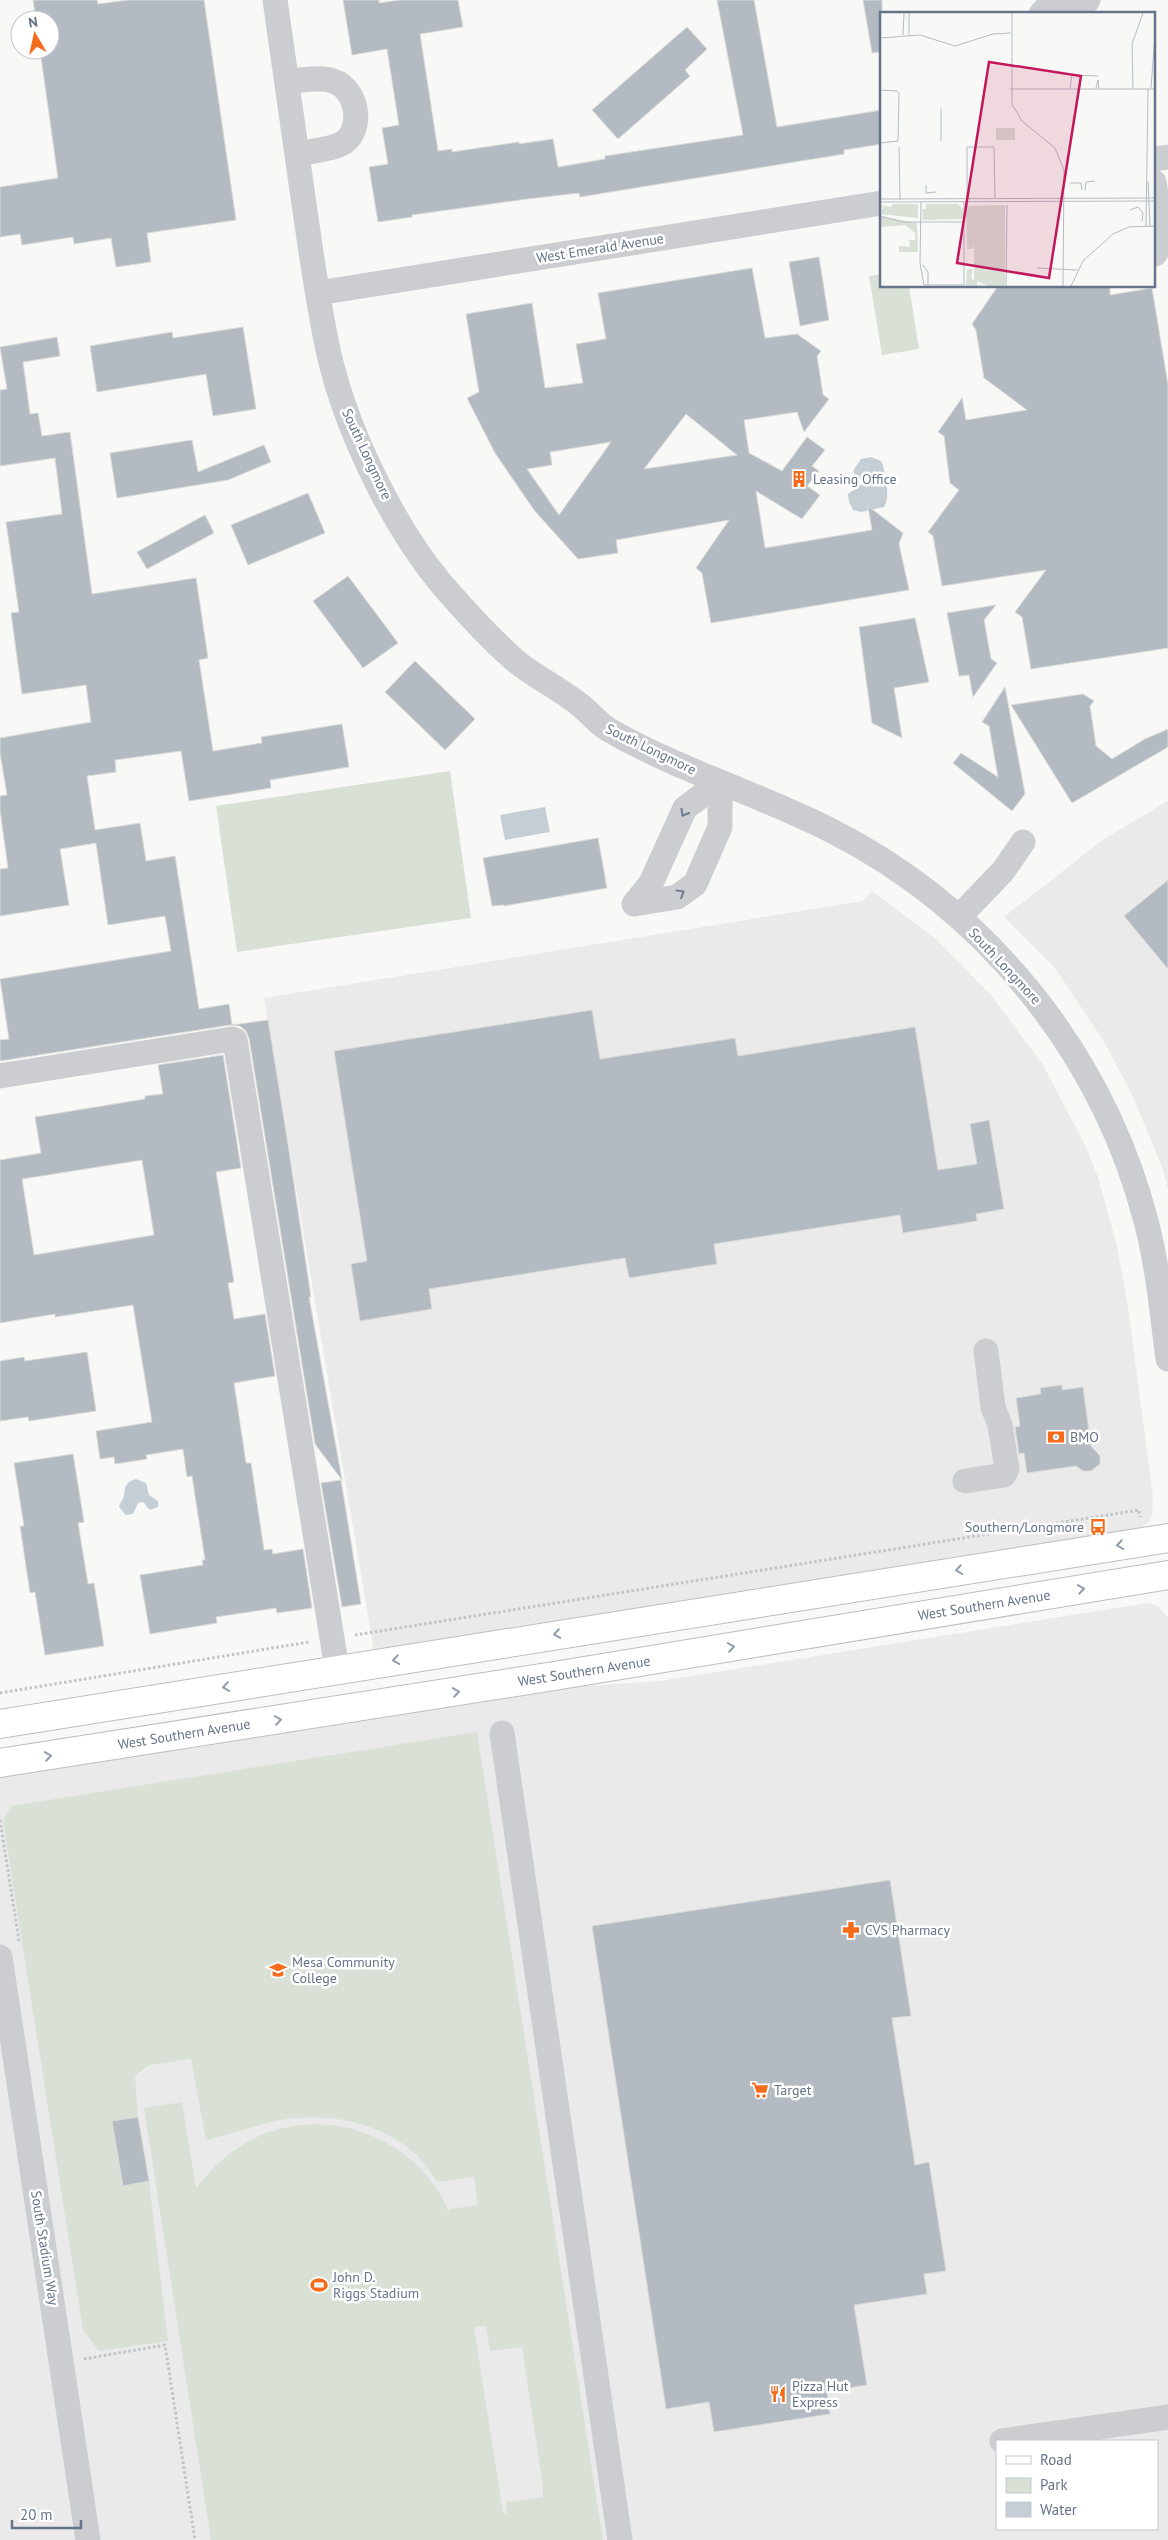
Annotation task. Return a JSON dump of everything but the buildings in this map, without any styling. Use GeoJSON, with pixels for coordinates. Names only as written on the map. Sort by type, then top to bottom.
{"type":"FeatureCollection","features":[{"type":"Feature","properties":{"kind":"main road"},"geometry":{"type":"LineString","coordinates":[[0,1724],[1168,1538]]}},
{"type":"Feature","properties":{"kind":"main road","name":"West Southern Avenue"},"geometry":{"type":"LineString","coordinates":[[0,1763],[554,1676],[1168,1575]]}},
{"type":"Feature","properties":{"kind":"main road"},"geometry":{"type":"LineString","coordinates":[[554,1676],[559,1662],[567,1653],[580,1648],[770,1617],[795,1596]]}},
{"type":"Feature","properties":{"kind":"street","name":"South Longmore"},"geometry":{"type":"LineString","coordinates":[[275,0],[318,293],[330,357],[357,438],[392,509],[439,581],[494,640],[520,664],[588,710],[603,727],[720,782],[783,808],[866,850],[927,891],[980,935],[1036,997],[1078,1059],[1116,1135],[1146,1218],[1166,1323],[1168,1359]]}},
{"type":"Feature","properties":{"kind":"street"},"geometry":{"type":"LineString","coordinates":[[1043,12],[1047,7],[1088,0]]}},
{"type":"Feature","properties":{"kind":"street"},"geometry":{"type":"LineString","coordinates":[[287,82],[331,80],[346,87],[352,98],[355,115],[356,125],[350,136],[340,145],[297,154]]}},
{"type":"Feature","properties":{"kind":"street"},"geometry":{"type":"LineString","coordinates":[[1156,194],[1164,240],[1156,252]]}},
{"type":"Feature","properties":{"kind":"street","name":"West Emerald Avenue"},"geometry":{"type":"LineString","coordinates":[[318,293],[880,203]]}},
{"type":"Feature","properties":{"kind":"street"},"geometry":{"type":"LineString","coordinates":[[720,782],[720,827],[695,884],[677,897],[634,904],[651,883],[685,808],[720,782]]}},
{"type":"Feature","properties":{"kind":"street"},"geometry":{"type":"LineString","coordinates":[[959,918],[1003,871],[1023,842]]}},
{"type":"Feature","properties":{"kind":"street"},"geometry":{"type":"LineString","coordinates":[[0,1076],[229,1039],[235,1040],[337,1669]]}},
{"type":"Feature","properties":{"kind":"street"},"geometry":{"type":"LineString","coordinates":[[965,1481],[998,1476],[1007,1469],[1000,1426],[994,1407],[986,1351]]}},
{"type":"Feature","properties":{"kind":"street"},"geometry":{"type":"LineString","coordinates":[[502,1733],[620,2540]]}},
{"type":"Feature","properties":{"kind":"street","name":"South Stadium Way"},"geometry":{"type":"LineString","coordinates":[[0,1957],[5,2018],[88,2540]]}},
{"type":"Feature","properties":{"kind":"street"},"geometry":{"type":"LineString","coordinates":[[1009,2440],[1168,2417]]}},
{"type":"Feature","properties":{"kind":"path"},"geometry":{"type":"LineString","coordinates":[[0,1693],[332,1638],[1139,1510],[1140,1518]]}},
{"type":"Feature","properties":{"kind":"path"},"geometry":{"type":"LineString","coordinates":[[84,2359],[165,2346],[195,2540]]}},
{"type":"Feature","properties":{"kind":"shaded area"},"geometry":{"type":"Polygon","coordinates":[[[1168,801],[1168,1189],[1162,1167],[1134,1099],[1105,1043],[1055,968],[1004,917],[1104,839],[1168,801]]]}},
{"type":"Feature","properties":{"kind":"shaded area"},"geometry":{"type":"Polygon","coordinates":[[[872,891],[936,939],[991,995],[1043,1065],[1085,1145],[1098,1177],[1117,1246],[1128,1307],[1153,1497],[1152,1515],[1149,1522],[1137,1530],[374,1652],[264,998],[863,901],[872,891]]]}},
{"type":"Feature","properties":{"kind":"shaded area"},"geometry":{"type":"Polygon","coordinates":[[[1148,1603],[1158,1606],[1168,1618],[1168,2540],[0,2540],[0,1775],[527,1690],[660,1681],[1148,1603]]]}},
{"type":"Feature","properties":{"kind":"green space"},"geometry":{"type":"Polygon","coordinates":[[[880,274],[880,288],[909,288],[919,349],[882,355],[869,276],[880,274]]]}},
{"type":"Feature","properties":{"kind":"green space"},"geometry":{"type":"Polygon","coordinates":[[[450,771],[471,918],[237,952],[216,806],[450,771]]]}},
{"type":"Feature","properties":{"kind":"green space","name":"Mesa Community College"},"geometry":{"type":"Polygon","coordinates":[[[477,1732],[603,2540],[211,2540],[144,2108],[182,2102],[196,2188],[223,2159],[248,2141],[285,2127],[314,2124],[342,2127],[370,2135],[395,2148],[417,2166],[436,2188],[450,2214],[449,2209],[478,2205],[474,2177],[437,2182],[421,2160],[409,2148],[395,2139],[363,2125],[329,2118],[285,2119],[206,2140],[191,2059],[149,2065],[135,2076],[138,2117],[113,2121],[124,2186],[149,2181],[168,2341],[99,2351],[83,2330],[3,1821],[11,1806],[477,1732]],[[486,2326],[474,2327],[503,2513],[507,2514],[506,2502],[543,2497],[543,2487],[522,2347],[490,2351],[486,2326]]]}},
{"type":"Feature","properties":{"kind":"water"},"geometry":{"type":"Polygon","coordinates":[[[871,457],[881,461],[883,465],[887,487],[886,503],[884,507],[861,512],[853,510],[848,494],[865,482],[856,478],[853,471],[861,459],[871,457]]]}},
{"type":"Feature","properties":{"kind":"water"},"geometry":{"type":"Polygon","coordinates":[[[545,807],[550,832],[505,840],[500,815],[545,807]]]}},
{"type":"Feature","properties":{"kind":"water"},"geometry":{"type":"Polygon","coordinates":[[[136,1479],[146,1483],[149,1495],[158,1501],[158,1507],[150,1510],[143,1502],[138,1503],[133,1514],[126,1515],[119,1507],[127,1485],[130,1481],[136,1479]]]}},
{"type":"Feature","properties":{"kind":"place","name":"Leasing Office"},"geometry":{"type":"Point","coordinates":[799,479]}},
{"type":"Feature","properties":{"kind":"place","name":"BMO"},"geometry":{"type":"Point","coordinates":[1056,1437]}},
{"type":"Feature","properties":{"kind":"place","name":"Southern/Longmore"},"geometry":{"type":"Point","coordinates":[1098,1527]}},
{"type":"Feature","properties":{"kind":"place","name":"CVS Pharmacy"},"geometry":{"type":"Point","coordinates":[851,1930]}},
{"type":"Feature","properties":{"kind":"place","name":"Mesa Community College"},"geometry":{"type":"Point","coordinates":[278,1970]}},
{"type":"Feature","properties":{"kind":"place","name":"Target"},"geometry":{"type":"Point","coordinates":[760,2090]}},
{"type":"Feature","properties":{"kind":"place","name":"John D. Riggs Stadium"},"geometry":{"type":"Point","coordinates":[319,2285]}},
{"type":"Feature","properties":{"kind":"place","name":"Pizza Hut Express"},"geometry":{"type":"Point","coordinates":[778,2394]}}]}
